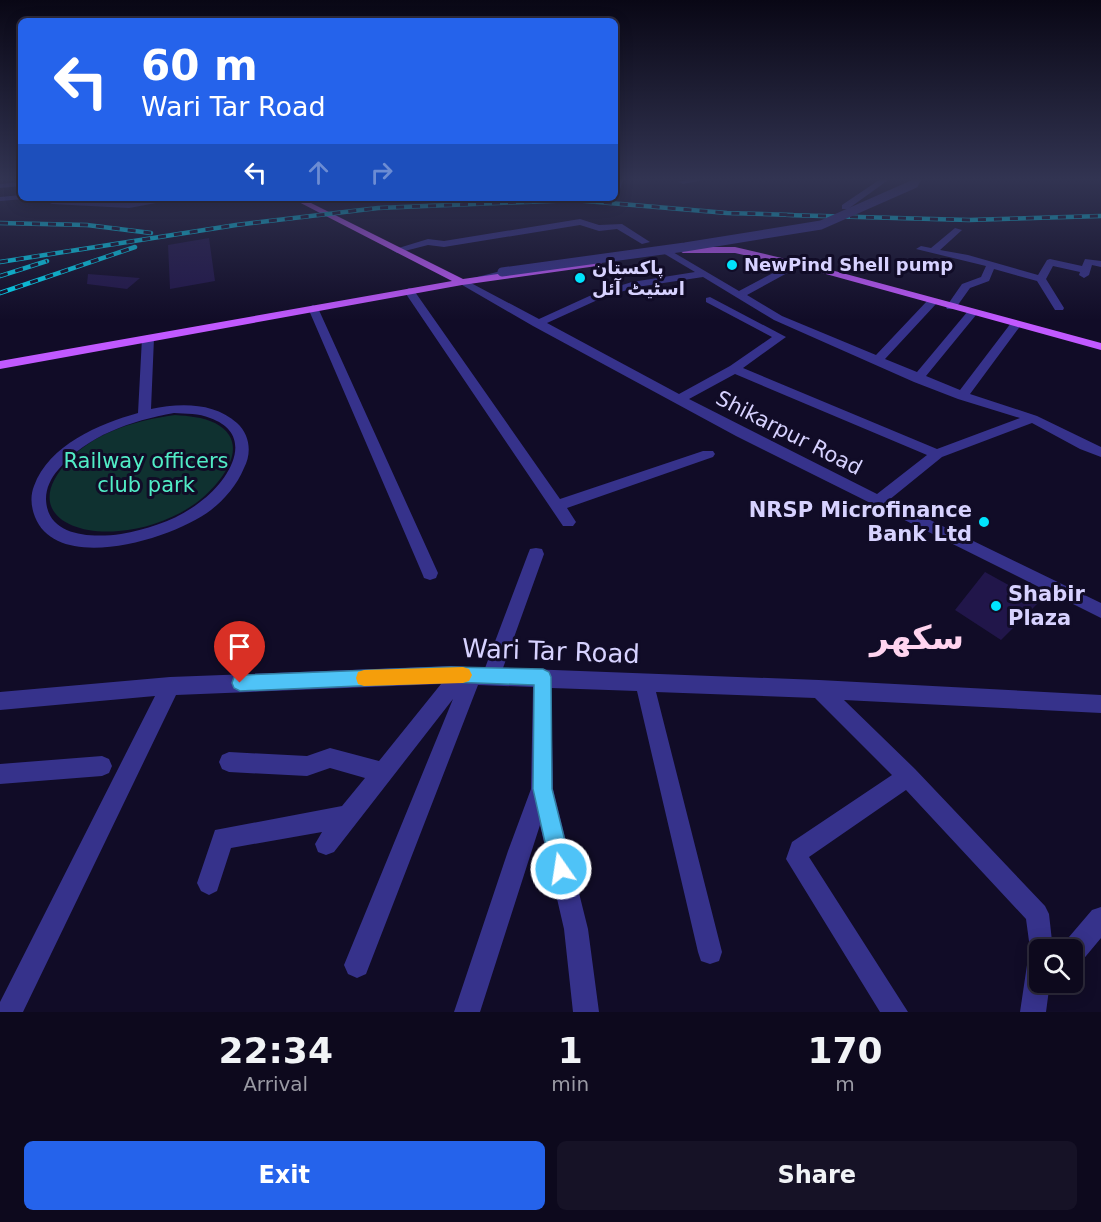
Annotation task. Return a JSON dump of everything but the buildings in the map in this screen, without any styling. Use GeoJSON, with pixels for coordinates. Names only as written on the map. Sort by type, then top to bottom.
{"type":"FeatureCollection","features":[{"type":"Feature","properties":{"kind":"main road"},"geometry":{"type":"LineString","coordinates":[[349,225],[462,282]]}},
{"type":"Feature","properties":{"kind":"main road"},"geometry":{"type":"LineString","coordinates":[[0,364],[462,282],[666,251],[697,249],[735,250],[797,264],[1101,347]]}},
{"type":"Feature","properties":{"kind":"street"},"geometry":{"type":"LineString","coordinates":[[397,250],[428,242],[444,244],[560,225]]}},
{"type":"Feature","properties":{"kind":"street"},"geometry":{"type":"LineString","coordinates":[[590,225],[599,228],[619,226],[645,242]]}},
{"type":"Feature","properties":{"kind":"street"},"geometry":{"type":"LineString","coordinates":[[462,282],[502,272],[685,247],[820,225]]}},
{"type":"Feature","properties":{"kind":"street"},"geometry":{"type":"LineString","coordinates":[[933,251],[958,230]]}},
{"type":"Feature","properties":{"kind":"street"},"geometry":{"type":"LineString","coordinates":[[921,249],[1041,279],[1059,308]]}},
{"type":"Feature","properties":{"kind":"street"},"geometry":{"type":"LineString","coordinates":[[666,251],[778,318],[918,379],[1031,419],[1081,446],[1101,452]]}},
{"type":"Feature","properties":{"kind":"street"},"geometry":{"type":"LineString","coordinates":[[1041,279],[1050,262],[1085,272],[1088,261],[1101,264]]}},
{"type":"Feature","properties":{"kind":"street"},"geometry":{"type":"LineString","coordinates":[[739,294],[797,264]]}},
{"type":"Feature","properties":{"kind":"street"},"geometry":{"type":"LineString","coordinates":[[951,307],[966,286],[985,279],[991,265]]}},
{"type":"Feature","properties":{"kind":"street"},"geometry":{"type":"LineString","coordinates":[[537,324],[600,295],[636,284],[704,274]]}},
{"type":"Feature","properties":{"kind":"street","name":"Shikarpur Road"},"geometry":{"type":"LineString","coordinates":[[462,282],[678,400],[1101,610]]}},
{"type":"Feature","properties":{"kind":"street"},"geometry":{"type":"LineString","coordinates":[[410,291],[568,522]]}},
{"type":"Feature","properties":{"kind":"street"},"geometry":{"type":"LineString","coordinates":[[678,400],[734,369],[780,337],[710,300]]}},
{"type":"Feature","properties":{"kind":"street"},"geometry":{"type":"LineString","coordinates":[[877,361],[932,302]]}},
{"type":"Feature","properties":{"kind":"street"},"geometry":{"type":"LineString","coordinates":[[313,308],[430,573]]}},
{"type":"Feature","properties":{"kind":"street"},"geometry":{"type":"LineString","coordinates":[[918,379],[972,313]]}},
{"type":"Feature","properties":{"kind":"street"},"geometry":{"type":"LineString","coordinates":[[962,396],[1015,325]]}},
{"type":"Feature","properties":{"kind":"street"},"geometry":{"type":"LineString","coordinates":[[144,414],[148,338]]}},
{"type":"Feature","properties":{"kind":"street"},"geometry":{"type":"LineString","coordinates":[[734,369],[937,454]]}},
{"type":"Feature","properties":{"kind":"street"},"geometry":{"type":"LineString","coordinates":[[174,410],[200,411],[221,417],[236,429],[243,444],[241,464],[228,485],[206,506],[176,524],[141,536],[102,542],[80,540],[69,538],[46,526],[37,507],[41,484],[57,461],[82,441],[112,424],[144,414],[174,410]]}},
{"type":"Feature","properties":{"kind":"street"},"geometry":{"type":"LineString","coordinates":[[878,501],[937,454],[1031,419]]}},
{"type":"Feature","properties":{"kind":"street"},"geometry":{"type":"LineString","coordinates":[[557,506],[708,454]]}},
{"type":"Feature","properties":{"kind":"street"},"geometry":{"type":"LineString","coordinates":[[357,965],[474,675],[536,554]]}},
{"type":"Feature","properties":{"kind":"street"},"geometry":{"type":"LineString","coordinates":[[326,844],[383,772],[474,675]]}},
{"type":"Feature","properties":{"kind":"street","name":"Wari Tar Road"},"geometry":{"type":"LineString","coordinates":[[0,701],[170,686],[474,675],[819,689],[1101,704]]}},
{"type":"Feature","properties":{"kind":"street"},"geometry":{"type":"LineString","coordinates":[[543,677],[542,789],[576,930],[586,1012]]}},
{"type":"Feature","properties":{"kind":"street"},"geometry":{"type":"LineString","coordinates":[[644,682],[710,952]]}},
{"type":"Feature","properties":{"kind":"street"},"geometry":{"type":"LineString","coordinates":[[9,1012],[170,686]]}},
{"type":"Feature","properties":{"kind":"street"},"geometry":{"type":"LineString","coordinates":[[819,689],[908,776],[1038,914],[1040,939]]}},
{"type":"Feature","properties":{"kind":"street"},"geometry":{"type":"LineString","coordinates":[[229,762],[307,766],[330,758],[383,772]]}},
{"type":"Feature","properties":{"kind":"street"},"geometry":{"type":"LineString","coordinates":[[0,774],[102,766]]}},
{"type":"Feature","properties":{"kind":"street"},"geometry":{"type":"LineString","coordinates":[[895,1012],[797,859],[800,850],[908,776]]}},
{"type":"Feature","properties":{"kind":"street"},"geometry":{"type":"LineString","coordinates":[[467,1012],[542,789]]}},
{"type":"Feature","properties":{"kind":"street"},"geometry":{"type":"LineString","coordinates":[[209,883],[223,838],[348,816]]}},
{"type":"Feature","properties":{"kind":"street"},"geometry":{"type":"LineString","coordinates":[[1083,940],[1101,920]]}},
{"type":"Feature","properties":{"kind":"street"},"geometry":{"type":"LineString","coordinates":[[1033,1012],[1036,993]]}},
{"type":"Feature","properties":{"kind":"green space","name":"Railway officers club park"},"geometry":{"type":"Polygon","coordinates":[[[175,415],[200,418],[215,423],[227,432],[232,442],[233,453],[223,476],[205,496],[169,518],[129,530],[82,529],[67,523],[56,515],[50,504],[50,491],[57,475],[71,458],[93,441],[119,428],[175,415]]]}},
{"type":"Feature","properties":{"kind":"railway"},"geometry":{"type":"LineString","coordinates":[[89,225],[151,233]]}},
{"type":"Feature","properties":{"kind":"railway"},"geometry":{"type":"LineString","coordinates":[[0,262],[235,225]]}},
{"type":"Feature","properties":{"kind":"railway"},"geometry":{"type":"LineString","coordinates":[[0,293],[135,247]]}},
{"type":"Feature","properties":{"kind":"railway"},"geometry":{"type":"LineString","coordinates":[[0,276],[47,261]]}},
{"type":"Feature","properties":{"kind":"slow traffic"},"geometry":{"type":"LineString","coordinates":[[364,678],[463,675]]}},
{"type":"Feature","properties":{"kind":"place","name":"NewPind Shell pump"},"geometry":{"type":"Point","coordinates":[732,265]}},
{"type":"Feature","properties":{"kind":"place","name":"پاکستان اسٹیٹ آئل"},"geometry":{"type":"Point","coordinates":[580,278]}},
{"type":"Feature","properties":{"kind":"place","name":"NRSP Microfinance Bank Ltd"},"geometry":{"type":"Point","coordinates":[984,522]}},
{"type":"Feature","properties":{"kind":"place","name":"Shabir Plaza"},"geometry":{"type":"Point","coordinates":[996,606]}},
{"type":"Feature","properties":{"kind":"district","name":"سکھر"},"geometry":{"type":"Point","coordinates":[917,637]}},
{"type":"Feature","properties":{"kind":"route"},"geometry":{"type":"LineString","coordinates":[[240,683],[451,675],[543,677],[542,789],[561,869]]}}]}
